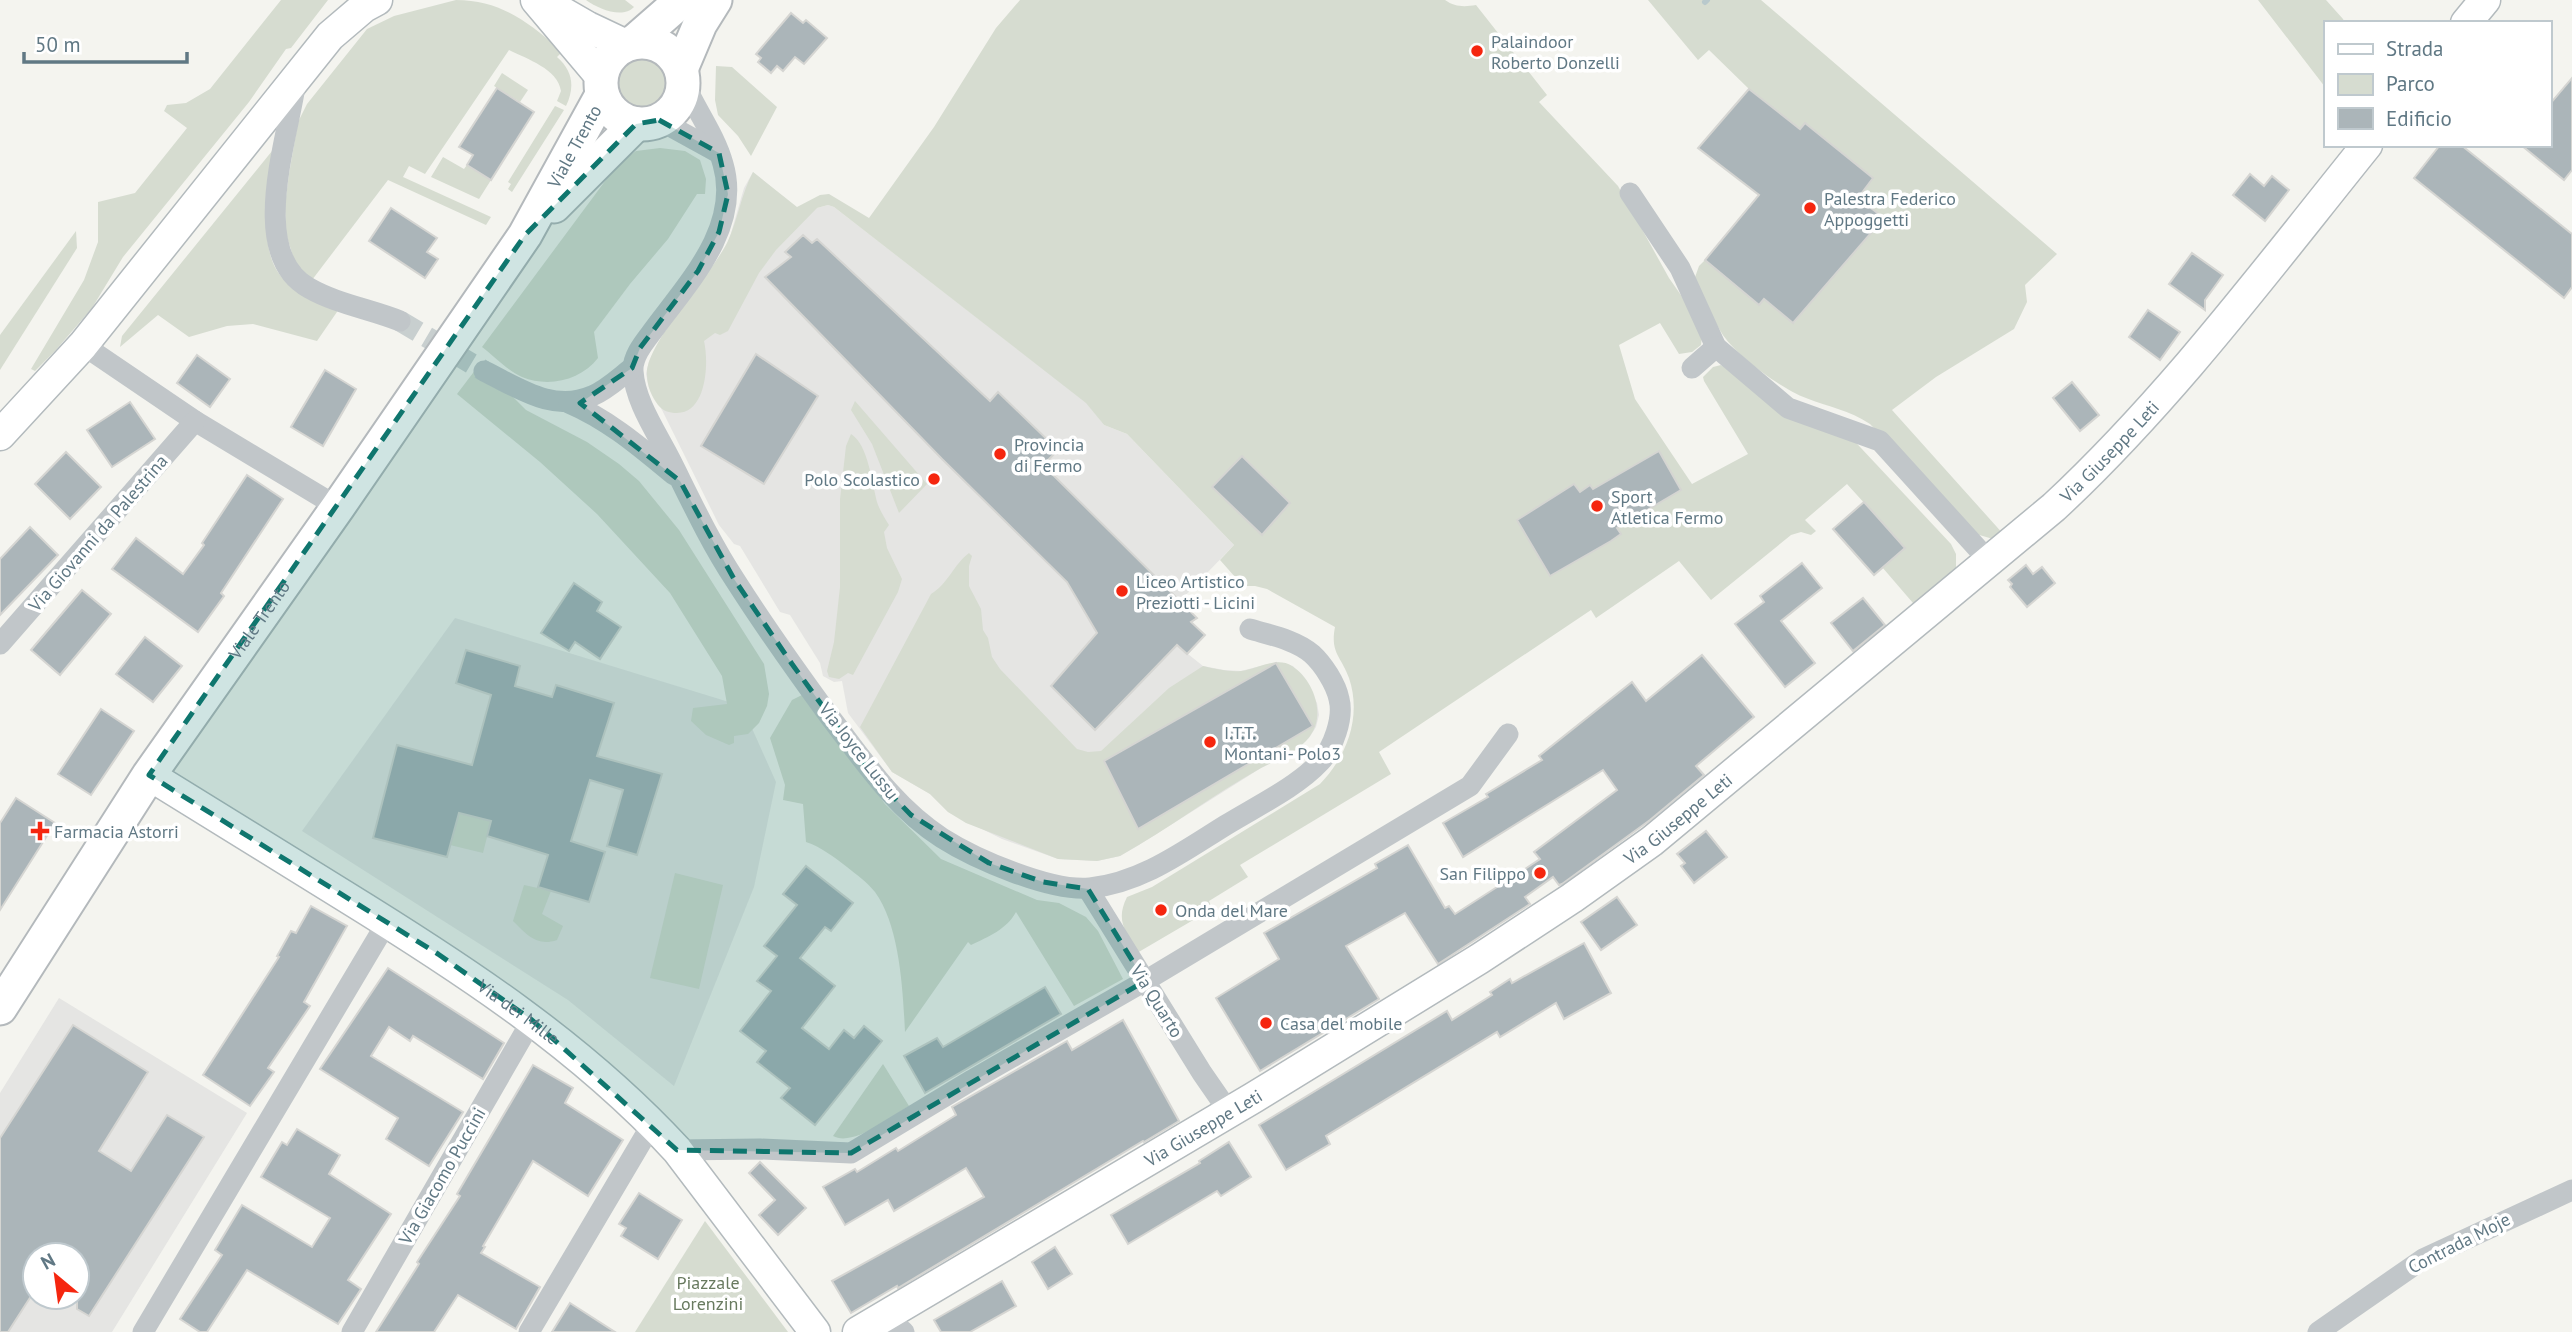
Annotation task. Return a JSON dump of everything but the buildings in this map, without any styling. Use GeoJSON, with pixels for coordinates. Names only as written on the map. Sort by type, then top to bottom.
{"type":"FeatureCollection","features":[{"type":"Feature","properties":{"kind":"main road"},"geometry":{"type":"LineString","coordinates":[[0,435],[83,345],[330,36],[364,7],[377,0]]}},
{"type":"Feature","properties":{"kind":"main road"},"geometry":{"type":"LineString","coordinates":[[538,0],[588,27],[630,43],[648,41],[661,45],[673,55],[683,76]]}},
{"type":"Feature","properties":{"kind":"main road"},"geometry":{"type":"LineString","coordinates":[[538,0],[602,86]]}},
{"type":"Feature","properties":{"kind":"main road","name":"Viale Trento"},"geometry":{"type":"LineString","coordinates":[[0,1008],[149,775],[525,236],[602,86],[609,58],[682,0]]}},
{"type":"Feature","properties":{"kind":"main road","name":"Viale Trento"},"geometry":{"type":"LineString","coordinates":[[525,236],[648,122],[671,113],[681,98],[683,76],[700,24],[715,0]]}},
{"type":"Feature","properties":{"kind":"main road"},"geometry":{"type":"LineString","coordinates":[[2468,21],[2485,0]]}},
{"type":"Feature","properties":{"kind":"main road","name":"Viale Trento"},"geometry":{"type":"LineString","coordinates":[[602,86],[613,112],[622,119],[648,122]]}},
{"type":"Feature","properties":{"kind":"main road","name":"Via Giuseppe Leti"},"geometry":{"type":"LineString","coordinates":[[858,1332],[895,1325],[1229,1112],[1479,959],[1652,841],[2054,507],[2105,460],[2164,397],[2365,147]]}},
{"type":"Feature","properties":{"kind":"main road","name":"Via dei Mille"},"geometry":{"type":"LineString","coordinates":[[149,775],[438,954],[533,1020],[652,1124],[677,1150],[815,1332]]}},
{"type":"Feature","properties":{"kind":"street"},"geometry":{"type":"LineString","coordinates":[[569,403],[592,396],[632,368],[640,348],[698,271],[719,232],[727,194],[724,165],[713,136],[699,115],[683,76]]}},
{"type":"Feature","properties":{"kind":"street"},"geometry":{"type":"LineString","coordinates":[[297,77],[287,124],[275,236],[286,270],[306,287],[333,300],[400,321]]}},
{"type":"Feature","properties":{"kind":"street"},"geometry":{"type":"LineString","coordinates":[[648,122],[719,153]]}},
{"type":"Feature","properties":{"kind":"street"},"geometry":{"type":"LineString","coordinates":[[1630,193],[1680,268],[1716,347],[1788,408],[1880,441],[1989,561]]}},
{"type":"Feature","properties":{"kind":"street"},"geometry":{"type":"LineString","coordinates":[[83,345],[195,421],[338,507]]}},
{"type":"Feature","properties":{"kind":"street"},"geometry":{"type":"LineString","coordinates":[[1692,368],[1716,347]]}},
{"type":"Feature","properties":{"kind":"street","name":"Via Joyce Lussu"},"geometry":{"type":"LineString","coordinates":[[632,368],[642,405],[681,481],[734,579],[792,664],[875,778],[911,815],[943,838],[989,863],[1043,882],[1088,889],[1126,881],[1159,866],[1301,779],[1322,760],[1337,729],[1340,699],[1327,673],[1312,653],[1289,641],[1250,629]]}},
{"type":"Feature","properties":{"kind":"street"},"geometry":{"type":"LineString","coordinates":[[484,372],[545,401],[569,403],[596,415],[626,435],[681,481]]}},
{"type":"Feature","properties":{"kind":"street","name":"Via Giovanni da Palestrina"},"geometry":{"type":"LineString","coordinates":[[0,644],[195,421]]}},
{"type":"Feature","properties":{"kind":"street"},"geometry":{"type":"LineString","coordinates":[[677,1150],[760,1149],[851,1153],[1470,786],[1508,734]]}},
{"type":"Feature","properties":{"kind":"street","name":"Via Quarto"},"geometry":{"type":"LineString","coordinates":[[1088,889],[1229,1112]]}},
{"type":"Feature","properties":{"kind":"street"},"geometry":{"type":"LineString","coordinates":[[143,1332],[387,922]]}},
{"type":"Feature","properties":{"kind":"street","name":"Via Giacomo Puccini"},"geometry":{"type":"LineString","coordinates":[[352,1332],[533,1020]]}},
{"type":"Feature","properties":{"kind":"street"},"geometry":{"type":"LineString","coordinates":[[529,1332],[652,1124]]}},
{"type":"Feature","properties":{"kind":"street","name":"Contrada Moje"},"geometry":{"type":"LineString","coordinates":[[2318,1332],[2423,1259],[2572,1190]]}},
{"type":"Feature","properties":{"kind":"highlighted area"},"geometry":{"type":"Polygon","coordinates":[[[659,120],[719,153],[728,194],[719,232],[698,271],[640,348],[632,368],[580,403],[680,481],[734,579],[792,664],[875,778],[911,815],[989,863],[1043,882],[1088,889],[1145,981],[851,1153],[677,1150],[532,1020],[438,954],[149,775],[525,235],[636,124],[659,120]]]}},
{"type":"Feature","properties":{"kind":"shaded area","name":"Polo Scolastico"},"geometry":{"type":"Polygon","coordinates":[[[753,172],[797,208],[828,205],[834,207],[1087,403],[1104,425],[1127,434],[1234,545],[1180,601],[1197,618],[1192,623],[1205,635],[1188,654],[1203,666],[1224,670],[1241,671],[1276,662],[1293,666],[1305,680],[1317,703],[1319,715],[1309,738],[1288,755],[1261,768],[1139,845],[1120,856],[1097,861],[1058,859],[1002,839],[948,812],[930,794],[892,772],[848,713],[842,681],[834,682],[823,676],[820,663],[790,615],[780,612],[740,546],[734,544],[719,525],[649,388],[646,374],[649,361],[729,240],[744,188],[753,172]]]}},
{"type":"Feature","properties":{"kind":"shaded area"},"geometry":{"type":"Polygon","coordinates":[[[455,618],[742,706],[776,782],[754,887],[674,1086],[568,1000],[302,831],[455,618]]]}},
{"type":"Feature","properties":{"kind":"shaded area"},"geometry":{"type":"Polygon","coordinates":[[[59,998],[247,1113],[112,1332],[0,1332],[0,1093],[59,998]]]}},
{"type":"Feature","properties":{"kind":"green space"},"geometry":{"type":"Polygon","coordinates":[[[281,0],[328,0],[291,48],[286,49],[249,102],[123,257],[92,308],[35,371],[31,369],[84,280],[98,242],[98,202],[135,193],[187,128],[164,111],[167,105],[186,103],[210,89],[281,0]]]}},
{"type":"Feature","properties":{"kind":"green space"},"geometry":{"type":"Polygon","coordinates":[[[456,0],[486,4],[512,14],[558,48],[562,52],[557,57],[571,80],[571,92],[566,106],[557,101],[561,91],[559,83],[548,71],[509,50],[425,174],[409,166],[403,177],[491,217],[486,225],[388,180],[312,280],[297,269],[286,234],[285,204],[298,122],[307,104],[367,29],[394,16],[456,0]]]}},
{"type":"Feature","properties":{"kind":"green space"},"geometry":{"type":"Polygon","coordinates":[[[586,0],[625,0],[634,7],[629,11],[617,12],[597,7],[586,0]]]}},
{"type":"Feature","properties":{"kind":"green space"},"geometry":{"type":"Polygon","coordinates":[[[1020,0],[1445,0],[1460,6],[1476,5],[1547,95],[1539,102],[1618,186],[1669,278],[1692,311],[1702,336],[1701,345],[1692,352],[1679,354],[1660,323],[1619,345],[1635,399],[1692,484],[1748,454],[1704,381],[1703,377],[1713,367],[1721,365],[1791,414],[1846,432],[1951,544],[1956,554],[1956,568],[1919,610],[1882,567],[1904,547],[1847,484],[1805,520],[1816,531],[1811,535],[1801,532],[1791,535],[1711,600],[1679,561],[1596,618],[1591,610],[1379,752],[1391,774],[1240,865],[1248,877],[1209,901],[1212,909],[1137,953],[1123,926],[1122,913],[1127,897],[1152,887],[1320,784],[1338,761],[1350,735],[1354,707],[1349,678],[1335,649],[1335,627],[1267,589],[1243,586],[1220,560],[1234,545],[1127,434],[1104,425],[1086,403],[834,207],[828,205],[817,208],[776,250],[759,273],[728,331],[720,335],[715,333],[704,341],[706,373],[695,405],[687,411],[677,413],[664,410],[654,398],[647,379],[649,362],[656,346],[727,243],[753,172],[797,207],[820,195],[829,194],[869,218],[934,127],[996,28],[1020,0]]]}},
{"type":"Feature","properties":{"kind":"green space"},"geometry":{"type":"Polygon","coordinates":[[[1648,0],[1761,0],[2057,254],[2025,285],[2027,302],[2014,329],[1936,377],[1892,410],[2005,536],[1993,539],[1976,534],[1870,424],[1784,387],[1747,360],[1721,332],[1694,280],[1699,266],[1705,260],[1764,299],[1794,323],[1883,218],[1858,198],[1800,129],[1749,89],[1709,50],[1698,60],[1648,0]]]}},
{"type":"Feature","properties":{"kind":"green space"},"geometry":{"type":"Polygon","coordinates":[[[2258,0],[2326,0],[2343,19],[2344,21],[2324,21],[2324,86],[2258,0]]]}},
{"type":"Feature","properties":{"kind":"green space"},"geometry":{"type":"Polygon","coordinates":[[[635,50],[649,50],[661,55],[670,64],[675,83],[673,96],[666,107],[649,116],[635,116],[623,111],[614,102],[609,90],[609,76],[614,64],[623,55],[635,50]]]}},
{"type":"Feature","properties":{"kind":"green space"},"geometry":{"type":"Polygon","coordinates":[[[716,66],[732,67],[777,107],[751,156],[738,136],[718,115],[715,100],[716,66]]]}},
{"type":"Feature","properties":{"kind":"green space"},"geometry":{"type":"Polygon","coordinates":[[[502,73],[528,90],[520,102],[494,86],[502,73]]]}},
{"type":"Feature","properties":{"kind":"green space"},"geometry":{"type":"Polygon","coordinates":[[[555,106],[564,110],[512,192],[508,189],[511,184],[508,182],[555,106]]]}},
{"type":"Feature","properties":{"kind":"green space"},"geometry":{"type":"Polygon","coordinates":[[[660,148],[685,151],[700,160],[706,179],[705,194],[697,194],[668,239],[594,332],[598,358],[574,377],[553,382],[532,380],[512,371],[482,347],[617,165],[636,151],[660,148]]]}},
{"type":"Feature","properties":{"kind":"green space"},"geometry":{"type":"Polygon","coordinates":[[[272,151],[266,219],[270,255],[276,270],[292,285],[339,309],[317,341],[253,324],[227,326],[189,337],[158,315],[120,347],[122,336],[272,151]]]}},
{"type":"Feature","properties":{"kind":"green space"},"geometry":{"type":"Polygon","coordinates":[[[443,157],[464,169],[467,165],[491,180],[479,199],[431,177],[443,157]]]}},
{"type":"Feature","properties":{"kind":"green space"},"geometry":{"type":"Polygon","coordinates":[[[76,231],[77,248],[0,370],[0,335],[76,231]]]}},
{"type":"Feature","properties":{"kind":"green space"},"geometry":{"type":"Polygon","coordinates":[[[476,369],[497,381],[526,410],[587,442],[619,464],[639,481],[679,530],[764,664],[769,694],[767,706],[759,723],[748,734],[734,736],[734,743],[729,745],[706,735],[691,721],[693,708],[727,704],[722,676],[670,593],[597,514],[540,462],[457,394],[476,369]]]}},
{"type":"Feature","properties":{"kind":"green space"},"geometry":{"type":"Polygon","coordinates":[[[855,401],[927,484],[899,513],[872,444],[851,410],[855,401]]]}},
{"type":"Feature","properties":{"kind":"green space"},"geometry":{"type":"Polygon","coordinates":[[[851,434],[857,439],[866,456],[878,505],[889,525],[884,532],[887,548],[902,579],[898,592],[853,675],[848,673],[839,679],[829,677],[827,671],[834,642],[840,587],[840,499],[846,446],[851,434]]]}},
{"type":"Feature","properties":{"kind":"green space"},"geometry":{"type":"Polygon","coordinates":[[[969,553],[972,556],[969,586],[981,609],[983,630],[988,638],[992,657],[1000,669],[1077,749],[1101,751],[1169,688],[1203,666],[1236,671],[1280,662],[1292,666],[1312,689],[1317,708],[1315,728],[1294,751],[1243,778],[1120,856],[1097,861],[1058,859],[966,823],[948,812],[930,794],[892,772],[860,727],[931,594],[969,553]]]}},
{"type":"Feature","properties":{"kind":"green space"},"geometry":{"type":"Polygon","coordinates":[[[804,694],[885,804],[941,859],[1037,900],[1059,903],[1086,917],[1098,931],[1123,979],[1074,1006],[1016,912],[1008,923],[996,932],[971,945],[968,942],[905,1032],[899,959],[883,906],[875,892],[862,879],[827,853],[806,842],[803,804],[783,800],[785,785],[770,738],[792,700],[804,694]]]}},
{"type":"Feature","properties":{"kind":"green space"},"geometry":{"type":"Polygon","coordinates":[[[459,813],[491,821],[483,853],[450,845],[459,813]]]}},
{"type":"Feature","properties":{"kind":"green space"},"geometry":{"type":"Polygon","coordinates":[[[675,873],[723,885],[699,989],[650,978],[675,873]]]}},
{"type":"Feature","properties":{"kind":"green space"},"geometry":{"type":"Polygon","coordinates":[[[524,885],[551,891],[542,914],[563,926],[557,940],[538,941],[513,921],[524,885]]]}},
{"type":"Feature","properties":{"kind":"green space"},"geometry":{"type":"Polygon","coordinates":[[[883,1064],[909,1106],[851,1138],[833,1136],[883,1064]]]}},
{"type":"Feature","properties":{"kind":"green space","name":"Piazzale Lorenzini"},"geometry":{"type":"Polygon","coordinates":[[[705,1221],[788,1332],[635,1332],[705,1221]]]}},
{"type":"Feature","properties":{"kind":"tunnel"},"geometry":{"type":"LineString","coordinates":[[400,321],[484,371]]}},
{"type":"Feature","properties":{"kind":"place","name":"Palaindoor Roberto Donzelli"},"geometry":{"type":"Point","coordinates":[1477,51]}},
{"type":"Feature","properties":{"kind":"place","name":"Palestra Federico Appoggetti"},"geometry":{"type":"Point","coordinates":[1810,208]}},
{"type":"Feature","properties":{"kind":"place","name":"Provincia di Fermo"},"geometry":{"type":"Point","coordinates":[1000,454]}},
{"type":"Feature","properties":{"kind":"place","name":"Polo Scolastico"},"geometry":{"type":"Point","coordinates":[934,479]}},
{"type":"Feature","properties":{"kind":"place","name":"Sport Atletica Fermo"},"geometry":{"type":"Point","coordinates":[1597,506]}},
{"type":"Feature","properties":{"kind":"place","name":"Liceo Artistico Preziotti - Licini"},"geometry":{"type":"Point","coordinates":[1122,591]}},
{"type":"Feature","properties":{"kind":"place","name":"I.T.T. Montani- Polo3"},"geometry":{"type":"Point","coordinates":[1210,742]}},
{"type":"Feature","properties":{"kind":"place","name":"Farmacia Astorri"},"geometry":{"type":"Point","coordinates":[40,831]}},
{"type":"Feature","properties":{"kind":"place","name":"San Filippo"},"geometry":{"type":"Point","coordinates":[1540,873]}},
{"type":"Feature","properties":{"kind":"place","name":"Onda del Mare"},"geometry":{"type":"Point","coordinates":[1161,910]}},
{"type":"Feature","properties":{"kind":"place","name":"Casa del mobile"},"geometry":{"type":"Point","coordinates":[1266,1023]}}]}
